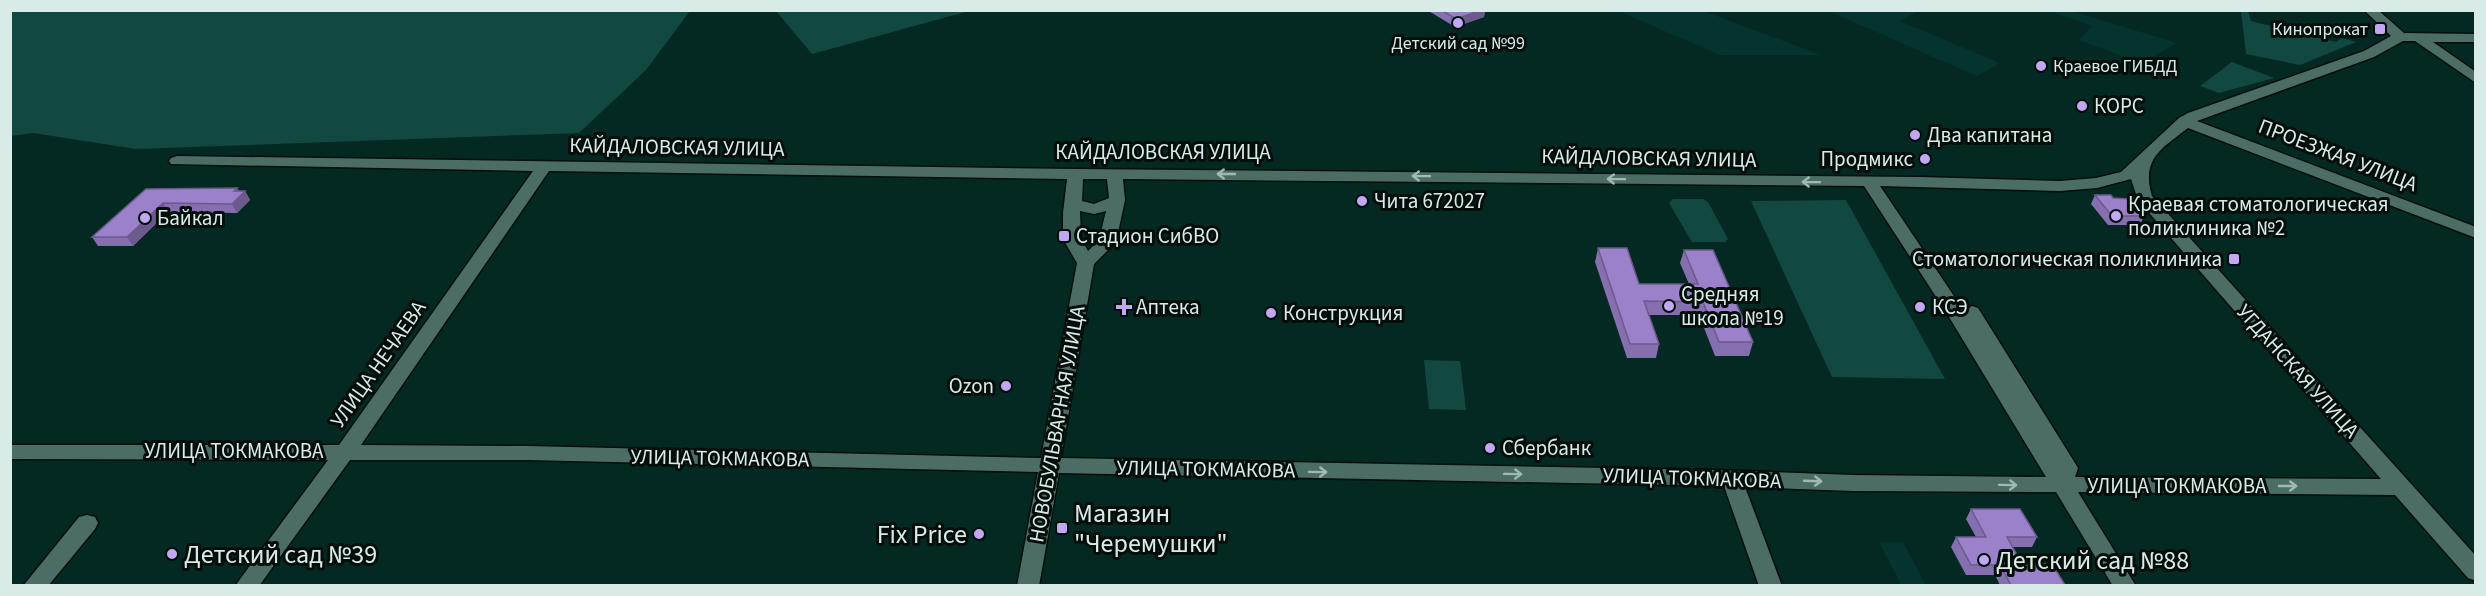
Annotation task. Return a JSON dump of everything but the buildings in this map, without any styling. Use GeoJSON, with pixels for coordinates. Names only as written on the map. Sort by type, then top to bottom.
{"type":"FeatureCollection","features":[{"type":"Feature","properties":{"kind":"street"},"geometry":{"type":"LineString","coordinates":[[2370,10],[2400,37]]}},
{"type":"Feature","properties":{"kind":"street"},"geometry":{"type":"LineString","coordinates":[[2184,121],[2203,111],[2297,81],[2369,54],[2400,37],[2475,38]]}},
{"type":"Feature","properties":{"kind":"street"},"geometry":{"type":"LineString","coordinates":[[2418,37],[2475,79]]}},
{"type":"Feature","properties":{"kind":"street","name":"КАЙДАЛОВСКАЯ УЛИЦА"},"geometry":{"type":"LineString","coordinates":[[177,161],[1076,174],[1954,182],[2060,186],[2114,180],[2127,175],[2184,121]]}},
{"type":"Feature","properties":{"kind":"street","name":"ПРОЕЗЖАЯ УЛИЦА"},"geometry":{"type":"LineString","coordinates":[[2184,121],[2475,232]]}},
{"type":"Feature","properties":{"kind":"street","name":"УГДАНСКАЯ УЛИЦА"},"geometry":{"type":"LineString","coordinates":[[2143,162],[2139,179],[2144,197],[2475,572]]}},
{"type":"Feature","properties":{"kind":"street","name":"УЛИЦА НЕЧАЕВА"},"geometry":{"type":"LineString","coordinates":[[246,585],[346,451],[544,167]]}},
{"type":"Feature","properties":{"kind":"street"},"geometry":{"type":"LineString","coordinates":[[1076,174],[1072,239],[1086,263],[1107,243],[1118,196],[1115,173]]}},
{"type":"Feature","properties":{"kind":"street"},"geometry":{"type":"LineString","coordinates":[[1073,196],[1084,185],[1093,183],[1109,185],[1118,196]]}},
{"type":"Feature","properties":{"kind":"street"},"geometry":{"type":"LineString","coordinates":[[1870,183],[1955,312],[2125,585]]}},
{"type":"Feature","properties":{"kind":"street"},"geometry":{"type":"LineString","coordinates":[[1073,196],[1081,207],[1098,208],[1106,207],[1118,196]]}},
{"type":"Feature","properties":{"kind":"street","name":"НОВОБУЛЬВАРНАЯ УЛИЦА"},"geometry":{"type":"LineString","coordinates":[[1028,585],[1086,263]]}},
{"type":"Feature","properties":{"kind":"street"},"geometry":{"type":"LineString","coordinates":[[1972,312],[2068,468],[2062,485]]}},
{"type":"Feature","properties":{"kind":"street","name":"УЛИЦА ТОКМАКОВА"},"geometry":{"type":"LineString","coordinates":[[10,452],[346,451],[2062,485],[2401,487]]}},
{"type":"Feature","properties":{"kind":"street"},"geometry":{"type":"LineString","coordinates":[[1732,479],[1772,585]]}},
{"type":"Feature","properties":{"kind":"street"},"geometry":{"type":"LineString","coordinates":[[34,585],[87,523]]}},
{"type":"Feature","properties":{"kind":"shaded area"},"geometry":{"type":"Polygon","coordinates":[[[1618,11],[1704,11],[1821,55],[1720,55],[1618,11]]]}},
{"type":"Feature","properties":{"kind":"shaded area"},"geometry":{"type":"Polygon","coordinates":[[[1828,11],[1918,11],[1900,21],[2000,63],[1977,76],[1828,11]]]}},
{"type":"Feature","properties":{"kind":"shaded area"},"geometry":{"type":"Polygon","coordinates":[[[2049,11],[2072,11],[2177,43],[2141,63],[2079,40],[2092,26],[2049,11]]]}},
{"type":"Feature","properties":{"kind":"shaded area"},"geometry":{"type":"Polygon","coordinates":[[[1879,542],[1903,542],[1926,585],[1901,585],[1879,542]]]}},
{"type":"Feature","properties":{"kind":"green space"},"geometry":{"type":"Polygon","coordinates":[[[10,11],[690,11],[646,70],[579,133],[136,149],[33,133],[11,136],[10,11]]]}},
{"type":"Feature","properties":{"kind":"green space"},"geometry":{"type":"Polygon","coordinates":[[[776,11],[969,11],[812,54],[776,11]]]}},
{"type":"Feature","properties":{"kind":"green space"},"geometry":{"type":"Polygon","coordinates":[[[2241,11],[2248,11],[2251,21],[2336,42],[2342,38],[2356,42],[2300,65],[2246,54],[2241,11]]]}},
{"type":"Feature","properties":{"kind":"green space"},"geometry":{"type":"Polygon","coordinates":[[[2232,62],[2274,78],[2219,93],[2200,86],[2232,62]]]}},
{"type":"Feature","properties":{"kind":"green space"},"geometry":{"type":"Polygon","coordinates":[[[1673,199],[1703,199],[1708,202],[1728,239],[1725,242],[1692,242],[1669,203],[1673,199]]]}},
{"type":"Feature","properties":{"kind":"green space"},"geometry":{"type":"Polygon","coordinates":[[[1846,200],[1945,379],[1832,377],[1751,201],[1846,200]]]}},
{"type":"Feature","properties":{"kind":"green space"},"geometry":{"type":"Polygon","coordinates":[[[1424,360],[1460,361],[1466,410],[1429,409],[1424,360]]]}},
{"type":"Feature","properties":{"kind":"place","name":"Детский сад №99"},"geometry":{"type":"Point","coordinates":[1458,23]}},
{"type":"Feature","properties":{"kind":"place","name":"Кинопрокат"},"geometry":{"type":"Point","coordinates":[2380,29]}},
{"type":"Feature","properties":{"kind":"place","name":"Краевое ГИБДД"},"geometry":{"type":"Point","coordinates":[2041,66]}},
{"type":"Feature","properties":{"kind":"place","name":"КОРС"},"geometry":{"type":"Point","coordinates":[2082,106]}},
{"type":"Feature","properties":{"kind":"place","name":"Два капитана"},"geometry":{"type":"Point","coordinates":[1915,135]}},
{"type":"Feature","properties":{"kind":"place","name":"Продмикс"},"geometry":{"type":"Point","coordinates":[1925,159]}},
{"type":"Feature","properties":{"kind":"place","name":"Чита 672027"},"geometry":{"type":"Point","coordinates":[1362,201]}},
{"type":"Feature","properties":{"kind":"place","name":"Краевая стоматологическая поликлиника №2"},"geometry":{"type":"Point","coordinates":[2116,216]}},
{"type":"Feature","properties":{"kind":"place","name":"Байкал"},"geometry":{"type":"Point","coordinates":[145,218]}},
{"type":"Feature","properties":{"kind":"place","name":"Стадион СибВО"},"geometry":{"type":"Point","coordinates":[1064,236]}},
{"type":"Feature","properties":{"kind":"place","name":"Стоматологическая поликлиника"},"geometry":{"type":"Point","coordinates":[2234,259]}},
{"type":"Feature","properties":{"kind":"place","name":"Средняя школа №19"},"geometry":{"type":"Point","coordinates":[1669,306]}},
{"type":"Feature","properties":{"kind":"place","name":"Аптека"},"geometry":{"type":"Point","coordinates":[1124,307]}},
{"type":"Feature","properties":{"kind":"place","name":"КСЭ"},"geometry":{"type":"Point","coordinates":[1920,307]}},
{"type":"Feature","properties":{"kind":"place","name":"Конструкция"},"geometry":{"type":"Point","coordinates":[1271,313]}},
{"type":"Feature","properties":{"kind":"place","name":"Ozon"},"geometry":{"type":"Point","coordinates":[1006,386]}},
{"type":"Feature","properties":{"kind":"place","name":"Сбербанк"},"geometry":{"type":"Point","coordinates":[1490,448]}},
{"type":"Feature","properties":{"kind":"place","name":"Магазин \"Черемушки\""},"geometry":{"type":"Point","coordinates":[1062,528]}},
{"type":"Feature","properties":{"kind":"place","name":"Fix Price"},"geometry":{"type":"Point","coordinates":[979,534]}},
{"type":"Feature","properties":{"kind":"place","name":"Детский сад №39"},"geometry":{"type":"Point","coordinates":[172,554]}},
{"type":"Feature","properties":{"kind":"place","name":"Детский сад №88"},"geometry":{"type":"Point","coordinates":[1984,560]}}]}
